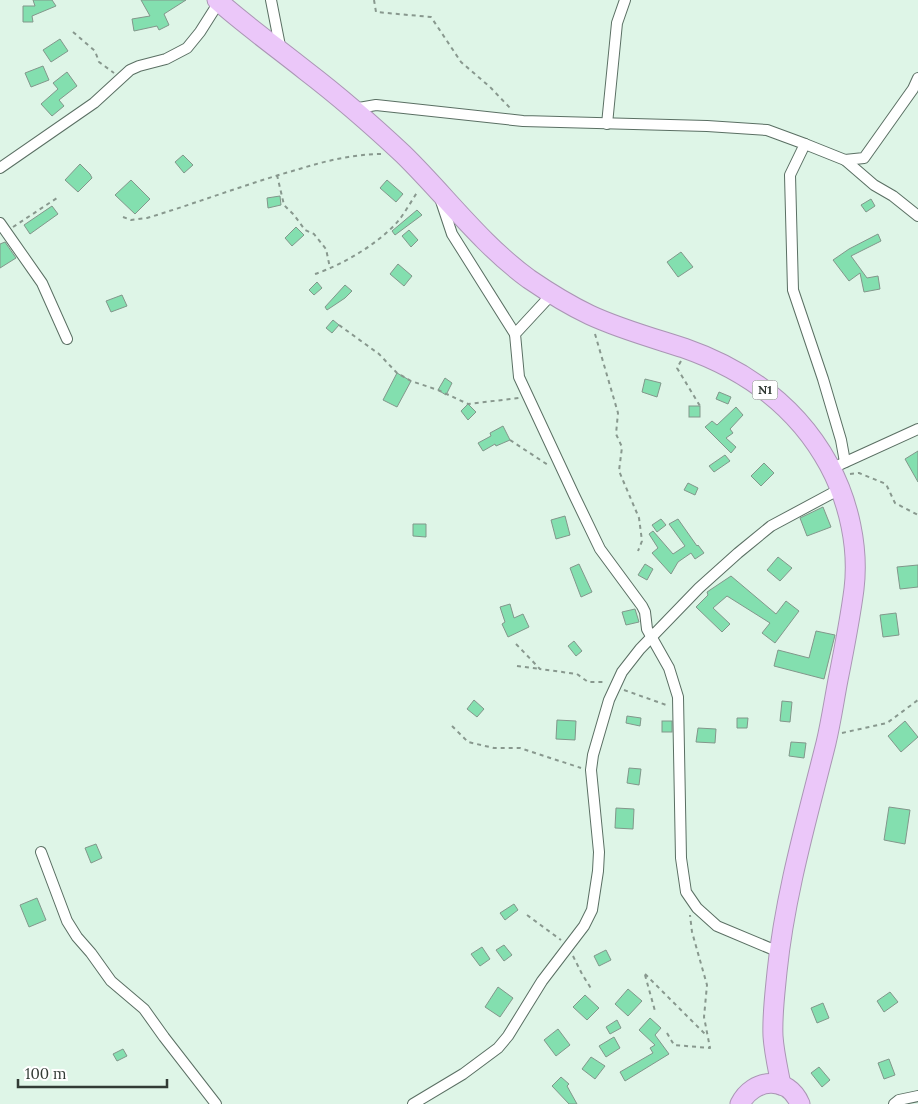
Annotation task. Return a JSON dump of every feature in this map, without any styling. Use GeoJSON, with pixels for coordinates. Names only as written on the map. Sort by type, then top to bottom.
{"type":"FeatureCollection","features":[{"type":"Feature","properties":{"kind":"highway","name":"N1"},"geometry":{"type":"LineString","coordinates":[[218,1],[353,109],[403,154],[498,252],[526,276],[552,294],[589,315],[688,350],[735,371],[761,386],[795,416],[812,436],[838,474],[850,526],[855,560],[854,587],[828,737],[798,852],[784,915],[775,986],[773,1035],[781,1085]]}},
{"type":"Feature","properties":{"kind":"highway","name":"N1"},"geometry":{"type":"LineString","coordinates":[[760,1085],[773,1035]]}},
{"type":"Feature","properties":{"kind":"highway"},"geometry":{"type":"LineString","coordinates":[[740,1104],[751,1090],[760,1085],[770,1083],[781,1085],[790,1090],[798,1098],[800,1104]]}},
{"type":"Feature","properties":{"kind":"street"},"geometry":{"type":"LineString","coordinates":[[271,0],[281,52]]}},
{"type":"Feature","properties":{"kind":"street"},"geometry":{"type":"LineString","coordinates":[[607,124],[617,23],[625,0]]}},
{"type":"Feature","properties":{"kind":"street"},"geometry":{"type":"LineString","coordinates":[[0,168],[94,103],[130,70],[166,59],[187,48],[200,32],[218,1]]}},
{"type":"Feature","properties":{"kind":"street"},"geometry":{"type":"LineString","coordinates":[[845,160],[864,158],[913,89],[918,78]]}},
{"type":"Feature","properties":{"kind":"street"},"geometry":{"type":"LineString","coordinates":[[353,109],[376,105],[523,121],[707,126],[767,130],[845,160],[874,185],[893,196],[918,216]]}},
{"type":"Feature","properties":{"kind":"street"},"geometry":{"type":"LineString","coordinates":[[805,144],[790,174],[793,290],[826,388],[841,440],[838,474]]}},
{"type":"Feature","properties":{"kind":"street"},"geometry":{"type":"LineString","coordinates":[[432,185],[452,234],[515,334],[519,376],[528,397],[600,549],[642,606],[647,629],[663,655],[675,684],[678,697],[680,858],[686,892],[696,908],[717,926],[779,952]]}},
{"type":"Feature","properties":{"kind":"street"},"geometry":{"type":"LineString","coordinates":[[2,231],[42,283],[67,339]]}},
{"type":"Feature","properties":{"kind":"street"},"geometry":{"type":"LineString","coordinates":[[515,334],[552,294]]}},
{"type":"Feature","properties":{"kind":"street"},"geometry":{"type":"LineString","coordinates":[[413,1104],[463,1074],[498,1048],[514,1028],[542,981],[584,926],[592,910],[599,852],[590,770],[615,685],[622,672],[640,649],[699,588],[770,526],[838,474],[918,429]]}},
{"type":"Feature","properties":{"kind":"street"},"geometry":{"type":"LineString","coordinates":[[41,852],[67,920],[77,937],[91,953],[110,981],[144,1009],[164,1038],[216,1104]]}},
{"type":"Feature","properties":{"kind":"street"},"geometry":{"type":"LineString","coordinates":[[894,1104],[899,1100],[918,1096]]}},
{"type":"Feature","properties":{"kind":"path"},"geometry":{"type":"LineString","coordinates":[[374,0],[376,12],[431,17],[460,62],[490,87],[523,121]]}},
{"type":"Feature","properties":{"kind":"path"},"geometry":{"type":"LineString","coordinates":[[73,32],[96,51],[99,62],[122,78]]}},
{"type":"Feature","properties":{"kind":"path"},"geometry":{"type":"LineString","coordinates":[[123,217],[130,220],[147,218],[276,175],[331,160],[362,154],[403,154]]}},
{"type":"Feature","properties":{"kind":"path"},"geometry":{"type":"LineString","coordinates":[[276,175],[284,205],[305,230],[314,234],[326,249],[330,269]]}},
{"type":"Feature","properties":{"kind":"path"},"geometry":{"type":"LineString","coordinates":[[315,274],[330,269],[375,242],[432,185]]}},
{"type":"Feature","properties":{"kind":"path"},"geometry":{"type":"LineString","coordinates":[[2,231],[58,198]]}},
{"type":"Feature","properties":{"kind":"path"},"geometry":{"type":"LineString","coordinates":[[589,315],[618,413],[616,434],[622,447],[619,471],[639,518],[642,541],[638,551]]}},
{"type":"Feature","properties":{"kind":"path"},"geometry":{"type":"LineString","coordinates":[[339,325],[379,354],[397,373],[468,404],[528,397]]}},
{"type":"Feature","properties":{"kind":"path"},"geometry":{"type":"LineString","coordinates":[[688,350],[677,368],[700,406]]}},
{"type":"Feature","properties":{"kind":"path"},"geometry":{"type":"LineString","coordinates":[[510,440],[548,465],[560,465]]}},
{"type":"Feature","properties":{"kind":"path"},"geometry":{"type":"LineString","coordinates":[[838,474],[859,473],[886,484],[895,503],[918,515]]}},
{"type":"Feature","properties":{"kind":"path"},"geometry":{"type":"LineString","coordinates":[[516,644],[540,669]]}},
{"type":"Feature","properties":{"kind":"path"},"geometry":{"type":"LineString","coordinates":[[517,666],[577,674],[588,682],[611,682],[631,693],[678,710]]}},
{"type":"Feature","properties":{"kind":"path"},"geometry":{"type":"LineString","coordinates":[[828,737],[887,722],[918,700]]}},
{"type":"Feature","properties":{"kind":"path"},"geometry":{"type":"LineString","coordinates":[[452,726],[468,742],[494,748],[520,748],[590,770]]}},
{"type":"Feature","properties":{"kind":"path"},"geometry":{"type":"LineString","coordinates":[[667,1033],[674,1045],[710,1048],[704,1017],[707,985],[692,932],[686,892]]}},
{"type":"Feature","properties":{"kind":"path"},"geometry":{"type":"LineString","coordinates":[[655,1011],[645,974],[708,1036]]}},
{"type":"Feature","properties":{"kind":"building"},"geometry":{"type":"Polygon","coordinates":[[[33,0],[52,0],[56,6],[32,16],[33,22],[23,22],[23,6],[35,6],[33,0]]]}},
{"type":"Feature","properties":{"kind":"building"},"geometry":{"type":"Polygon","coordinates":[[[141,0],[186,0],[164,14],[169,25],[159,30],[157,26],[134,31],[132,19],[150,16],[141,0]]]}},
{"type":"Feature","properties":{"kind":"building"},"geometry":{"type":"Polygon","coordinates":[[[60,39],[68,51],[51,62],[43,50],[60,39]]]}},
{"type":"Feature","properties":{"kind":"building"},"geometry":{"type":"Polygon","coordinates":[[[43,66],[49,80],[31,87],[25,73],[43,66]]]}},
{"type":"Feature","properties":{"kind":"building"},"geometry":{"type":"Polygon","coordinates":[[[67,72],[77,86],[59,100],[64,106],[52,116],[41,104],[58,89],[53,83],[67,72]]]}},
{"type":"Feature","properties":{"kind":"building"},"geometry":{"type":"Polygon","coordinates":[[[183,155],[193,165],[184,173],[175,162],[183,155]]]}},
{"type":"Feature","properties":{"kind":"building"},"geometry":{"type":"Polygon","coordinates":[[[80,164],[92,178],[78,192],[65,180],[80,164]]]}},
{"type":"Feature","properties":{"kind":"building"},"geometry":{"type":"Polygon","coordinates":[[[131,180],[150,199],[135,214],[115,195],[131,180]]]}},
{"type":"Feature","properties":{"kind":"building"},"geometry":{"type":"Polygon","coordinates":[[[387,180],[403,194],[396,202],[380,188],[387,180]]]}},
{"type":"Feature","properties":{"kind":"building"},"geometry":{"type":"Polygon","coordinates":[[[280,196],[281,205],[268,208],[267,198],[280,196]]]}},
{"type":"Feature","properties":{"kind":"building"},"geometry":{"type":"Polygon","coordinates":[[[871,199],[875,206],[866,212],[861,205],[871,199]]]}},
{"type":"Feature","properties":{"kind":"building"},"geometry":{"type":"Polygon","coordinates":[[[52,206],[58,214],[30,234],[24,225],[52,206]]]}},
{"type":"Feature","properties":{"kind":"building"},"geometry":{"type":"Polygon","coordinates":[[[417,210],[422,215],[395,235],[392,231],[417,210]]]}},
{"type":"Feature","properties":{"kind":"building"},"geometry":{"type":"Polygon","coordinates":[[[296,227],[304,235],[292,246],[285,238],[296,227]]]}},
{"type":"Feature","properties":{"kind":"building"},"geometry":{"type":"Polygon","coordinates":[[[409,230],[418,240],[411,247],[402,236],[409,230]]]}},
{"type":"Feature","properties":{"kind":"building"},"geometry":{"type":"Polygon","coordinates":[[[878,234],[881,241],[851,256],[867,278],[878,276],[880,289],[864,292],[860,273],[849,281],[833,260],[849,249],[878,234]]]}},
{"type":"Feature","properties":{"kind":"building"},"geometry":{"type":"Polygon","coordinates":[[[5,242],[16,258],[0,268],[0,244],[5,242]]]}},
{"type":"Feature","properties":{"kind":"building"},"geometry":{"type":"Polygon","coordinates":[[[681,252],[693,267],[678,277],[667,262],[681,252]]]}},
{"type":"Feature","properties":{"kind":"building"},"geometry":{"type":"Polygon","coordinates":[[[398,264],[412,276],[404,286],[390,274],[398,264]]]}},
{"type":"Feature","properties":{"kind":"building"},"geometry":{"type":"Polygon","coordinates":[[[317,282],[322,288],[314,295],[309,290],[317,282]]]}},
{"type":"Feature","properties":{"kind":"building"},"geometry":{"type":"Polygon","coordinates":[[[345,285],[352,291],[327,310],[325,307],[345,285]]]}},
{"type":"Feature","properties":{"kind":"building"},"geometry":{"type":"Polygon","coordinates":[[[122,295],[127,306],[111,312],[106,301],[122,295]]]}},
{"type":"Feature","properties":{"kind":"building"},"geometry":{"type":"Polygon","coordinates":[[[333,320],[339,325],[332,333],[326,328],[333,320]]]}},
{"type":"Feature","properties":{"kind":"building"},"geometry":{"type":"Polygon","coordinates":[[[397,373],[411,381],[397,407],[383,400],[397,373]]]}},
{"type":"Feature","properties":{"kind":"building"},"geometry":{"type":"Polygon","coordinates":[[[445,378],[452,383],[446,395],[438,390],[445,378]]]}},
{"type":"Feature","properties":{"kind":"building"},"geometry":{"type":"Polygon","coordinates":[[[645,379],[661,383],[657,397],[642,392],[645,379]]]}},
{"type":"Feature","properties":{"kind":"building"},"geometry":{"type":"Polygon","coordinates":[[[719,392],[731,397],[728,404],[716,399],[719,392]]]}},
{"type":"Feature","properties":{"kind":"building"},"geometry":{"type":"Polygon","coordinates":[[[468,404],[476,412],[468,420],[461,411],[468,404]]]}},
{"type":"Feature","properties":{"kind":"building"},"geometry":{"type":"Polygon","coordinates":[[[689,406],[700,406],[700,417],[689,417],[689,406]]]}},
{"type":"Feature","properties":{"kind":"building"},"geometry":{"type":"Polygon","coordinates":[[[736,407],[743,415],[730,429],[733,433],[726,438],[736,447],[731,453],[705,427],[712,421],[717,425],[736,407]]]}},
{"type":"Feature","properties":{"kind":"building"},"geometry":{"type":"Polygon","coordinates":[[[503,426],[510,440],[496,446],[495,444],[483,451],[478,443],[491,436],[490,433],[503,426]]]}},
{"type":"Feature","properties":{"kind":"building"},"geometry":{"type":"Polygon","coordinates":[[[918,451],[918,482],[905,459],[918,451]]]}},
{"type":"Feature","properties":{"kind":"building"},"geometry":{"type":"Polygon","coordinates":[[[725,455],[730,461],[714,472],[709,466],[725,455]]]}},
{"type":"Feature","properties":{"kind":"building"},"geometry":{"type":"Polygon","coordinates":[[[764,463],[774,473],[761,486],[751,476],[764,463]]]}},
{"type":"Feature","properties":{"kind":"building"},"geometry":{"type":"Polygon","coordinates":[[[688,483],[698,488],[695,495],[684,490],[688,483]]]}},
{"type":"Feature","properties":{"kind":"building"},"geometry":{"type":"Polygon","coordinates":[[[823,507],[831,527],[807,536],[800,518],[823,507]]]}},
{"type":"Feature","properties":{"kind":"building"},"geometry":{"type":"Polygon","coordinates":[[[565,516],[570,535],[556,539],[551,520],[565,516]]]}},
{"type":"Feature","properties":{"kind":"building"},"geometry":{"type":"Polygon","coordinates":[[[661,519],[666,525],[657,532],[652,525],[661,519]]]}},
{"type":"Feature","properties":{"kind":"building"},"geometry":{"type":"Polygon","coordinates":[[[678,519],[704,553],[695,559],[691,553],[678,562],[671,574],[652,553],[658,548],[649,534],[653,531],[673,554],[685,546],[669,524],[678,519]]]}},
{"type":"Feature","properties":{"kind":"building"},"geometry":{"type":"Polygon","coordinates":[[[413,524],[426,524],[426,537],[413,536],[413,524]]]}},
{"type":"Feature","properties":{"kind":"building"},"geometry":{"type":"Polygon","coordinates":[[[778,557],[792,568],[780,581],[767,570],[778,557]]]}},
{"type":"Feature","properties":{"kind":"building"},"geometry":{"type":"Polygon","coordinates":[[[579,564],[592,592],[581,597],[570,568],[579,564]]]}},
{"type":"Feature","properties":{"kind":"building"},"geometry":{"type":"Polygon","coordinates":[[[645,564],[653,569],[647,580],[638,575],[645,564]]]}},
{"type":"Feature","properties":{"kind":"building"},"geometry":{"type":"Polygon","coordinates":[[[918,565],[918,587],[900,589],[897,567],[918,565]]]}},
{"type":"Feature","properties":{"kind":"building"},"geometry":{"type":"Polygon","coordinates":[[[731,576],[776,614],[786,601],[799,611],[775,643],[762,633],[770,623],[727,596],[713,608],[730,624],[722,632],[696,607],[708,595],[707,592],[731,576]]]}},
{"type":"Feature","properties":{"kind":"building"},"geometry":{"type":"Polygon","coordinates":[[[510,604],[514,618],[523,614],[529,627],[508,637],[502,624],[505,622],[500,607],[510,604]]]}},
{"type":"Feature","properties":{"kind":"building"},"geometry":{"type":"Polygon","coordinates":[[[635,609],[639,622],[626,625],[622,612],[635,609]]]}},
{"type":"Feature","properties":{"kind":"building"},"geometry":{"type":"Polygon","coordinates":[[[896,613],[899,635],[883,637],[880,615],[896,613]]]}},
{"type":"Feature","properties":{"kind":"building"},"geometry":{"type":"Polygon","coordinates":[[[816,631],[835,635],[824,679],[774,666],[778,650],[809,658],[816,631]]]}},
{"type":"Feature","properties":{"kind":"building"},"geometry":{"type":"Polygon","coordinates":[[[574,641],[582,651],[576,656],[568,646],[574,641]]]}},
{"type":"Feature","properties":{"kind":"building"},"geometry":{"type":"Polygon","coordinates":[[[474,700],[484,709],[477,717],[467,709],[474,700]]]}},
{"type":"Feature","properties":{"kind":"building"},"geometry":{"type":"Polygon","coordinates":[[[782,701],[792,702],[790,722],[780,721],[782,701]]]}},
{"type":"Feature","properties":{"kind":"building"},"geometry":{"type":"Polygon","coordinates":[[[627,716],[641,718],[640,726],[626,723],[627,716]]]}},
{"type":"Feature","properties":{"kind":"building"},"geometry":{"type":"Polygon","coordinates":[[[737,718],[748,718],[747,728],[737,728],[737,718]]]}},
{"type":"Feature","properties":{"kind":"building"},"geometry":{"type":"Polygon","coordinates":[[[557,720],[576,721],[575,740],[556,739],[557,720]]]}},
{"type":"Feature","properties":{"kind":"building"},"geometry":{"type":"Polygon","coordinates":[[[662,721],[672,721],[672,732],[662,732],[662,721]]]}},
{"type":"Feature","properties":{"kind":"building"},"geometry":{"type":"Polygon","coordinates":[[[905,721],[918,737],[901,752],[888,736],[905,721]]]}},
{"type":"Feature","properties":{"kind":"building"},"geometry":{"type":"Polygon","coordinates":[[[698,728],[716,729],[715,743],[696,742],[698,728]]]}},
{"type":"Feature","properties":{"kind":"building"},"geometry":{"type":"Polygon","coordinates":[[[791,742],[806,743],[804,758],[789,756],[791,742]]]}},
{"type":"Feature","properties":{"kind":"building"},"geometry":{"type":"Polygon","coordinates":[[[629,768],[641,769],[639,785],[627,783],[629,768]]]}},
{"type":"Feature","properties":{"kind":"building"},"geometry":{"type":"Polygon","coordinates":[[[889,807],[910,810],[905,844],[884,840],[889,807]]]}},
{"type":"Feature","properties":{"kind":"building"},"geometry":{"type":"Polygon","coordinates":[[[616,808],[634,809],[633,829],[615,828],[616,808]]]}},
{"type":"Feature","properties":{"kind":"building"},"geometry":{"type":"Polygon","coordinates":[[[96,844],[102,858],[91,863],[85,848],[96,844]]]}},
{"type":"Feature","properties":{"kind":"building"},"geometry":{"type":"Polygon","coordinates":[[[37,898],[46,920],[29,927],[20,905],[37,898]]]}},
{"type":"Feature","properties":{"kind":"building"},"geometry":{"type":"Polygon","coordinates":[[[514,904],[518,910],[505,920],[500,913],[514,904]]]}},
{"type":"Feature","properties":{"kind":"building"},"geometry":{"type":"Polygon","coordinates":[[[504,945],[512,955],[504,961],[496,950],[504,945]]]}},
{"type":"Feature","properties":{"kind":"building"},"geometry":{"type":"Polygon","coordinates":[[[482,947],[490,959],[480,966],[471,954],[482,947]]]}},
{"type":"Feature","properties":{"kind":"building"},"geometry":{"type":"Polygon","coordinates":[[[606,950],[611,960],[599,966],[594,956],[606,950]]]}},
{"type":"Feature","properties":{"kind":"building"},"geometry":{"type":"Polygon","coordinates":[[[498,987],[513,998],[500,1017],[485,1007],[498,987]]]}},
{"type":"Feature","properties":{"kind":"building"},"geometry":{"type":"Polygon","coordinates":[[[628,989],[642,1001],[628,1016],[615,1004],[628,989]]]}},
{"type":"Feature","properties":{"kind":"building"},"geometry":{"type":"Polygon","coordinates":[[[890,992],[898,1002],[884,1012],[877,1001],[890,992]]]}},
{"type":"Feature","properties":{"kind":"building"},"geometry":{"type":"Polygon","coordinates":[[[585,995],[599,1008],[587,1020],[573,1007],[585,995]]]}},
{"type":"Feature","properties":{"kind":"building"},"geometry":{"type":"Polygon","coordinates":[[[823,1003],[829,1018],[817,1023],[811,1008],[823,1003]]]}},
{"type":"Feature","properties":{"kind":"building"},"geometry":{"type":"Polygon","coordinates":[[[650,1018],[661,1028],[655,1035],[669,1054],[625,1081],[620,1072],[653,1053],[650,1048],[655,1045],[639,1030],[650,1018]]]}},
{"type":"Feature","properties":{"kind":"building"},"geometry":{"type":"Polygon","coordinates":[[[617,1020],[621,1028],[610,1034],[606,1027],[617,1020]]]}},
{"type":"Feature","properties":{"kind":"building"},"geometry":{"type":"Polygon","coordinates":[[[558,1029],[570,1045],[556,1056],[544,1040],[558,1029]]]}},
{"type":"Feature","properties":{"kind":"building"},"geometry":{"type":"Polygon","coordinates":[[[614,1037],[620,1048],[606,1057],[599,1046],[614,1037]]]}},
{"type":"Feature","properties":{"kind":"building"},"geometry":{"type":"Polygon","coordinates":[[[123,1049],[127,1056],[117,1061],[113,1054],[123,1049]]]}},
{"type":"Feature","properties":{"kind":"building"},"geometry":{"type":"Polygon","coordinates":[[[591,1057],[605,1066],[595,1079],[582,1069],[591,1057]]]}},
{"type":"Feature","properties":{"kind":"building"},"geometry":{"type":"Polygon","coordinates":[[[889,1059],[895,1075],[884,1079],[878,1063],[889,1059]]]}},
{"type":"Feature","properties":{"kind":"building"},"geometry":{"type":"Polygon","coordinates":[[[819,1067],[830,1080],[822,1087],[811,1073],[819,1067]]]}},
{"type":"Feature","properties":{"kind":"building"},"geometry":{"type":"Polygon","coordinates":[[[561,1077],[569,1084],[567,1086],[577,1104],[569,1104],[552,1086],[561,1077]]]}}]}
